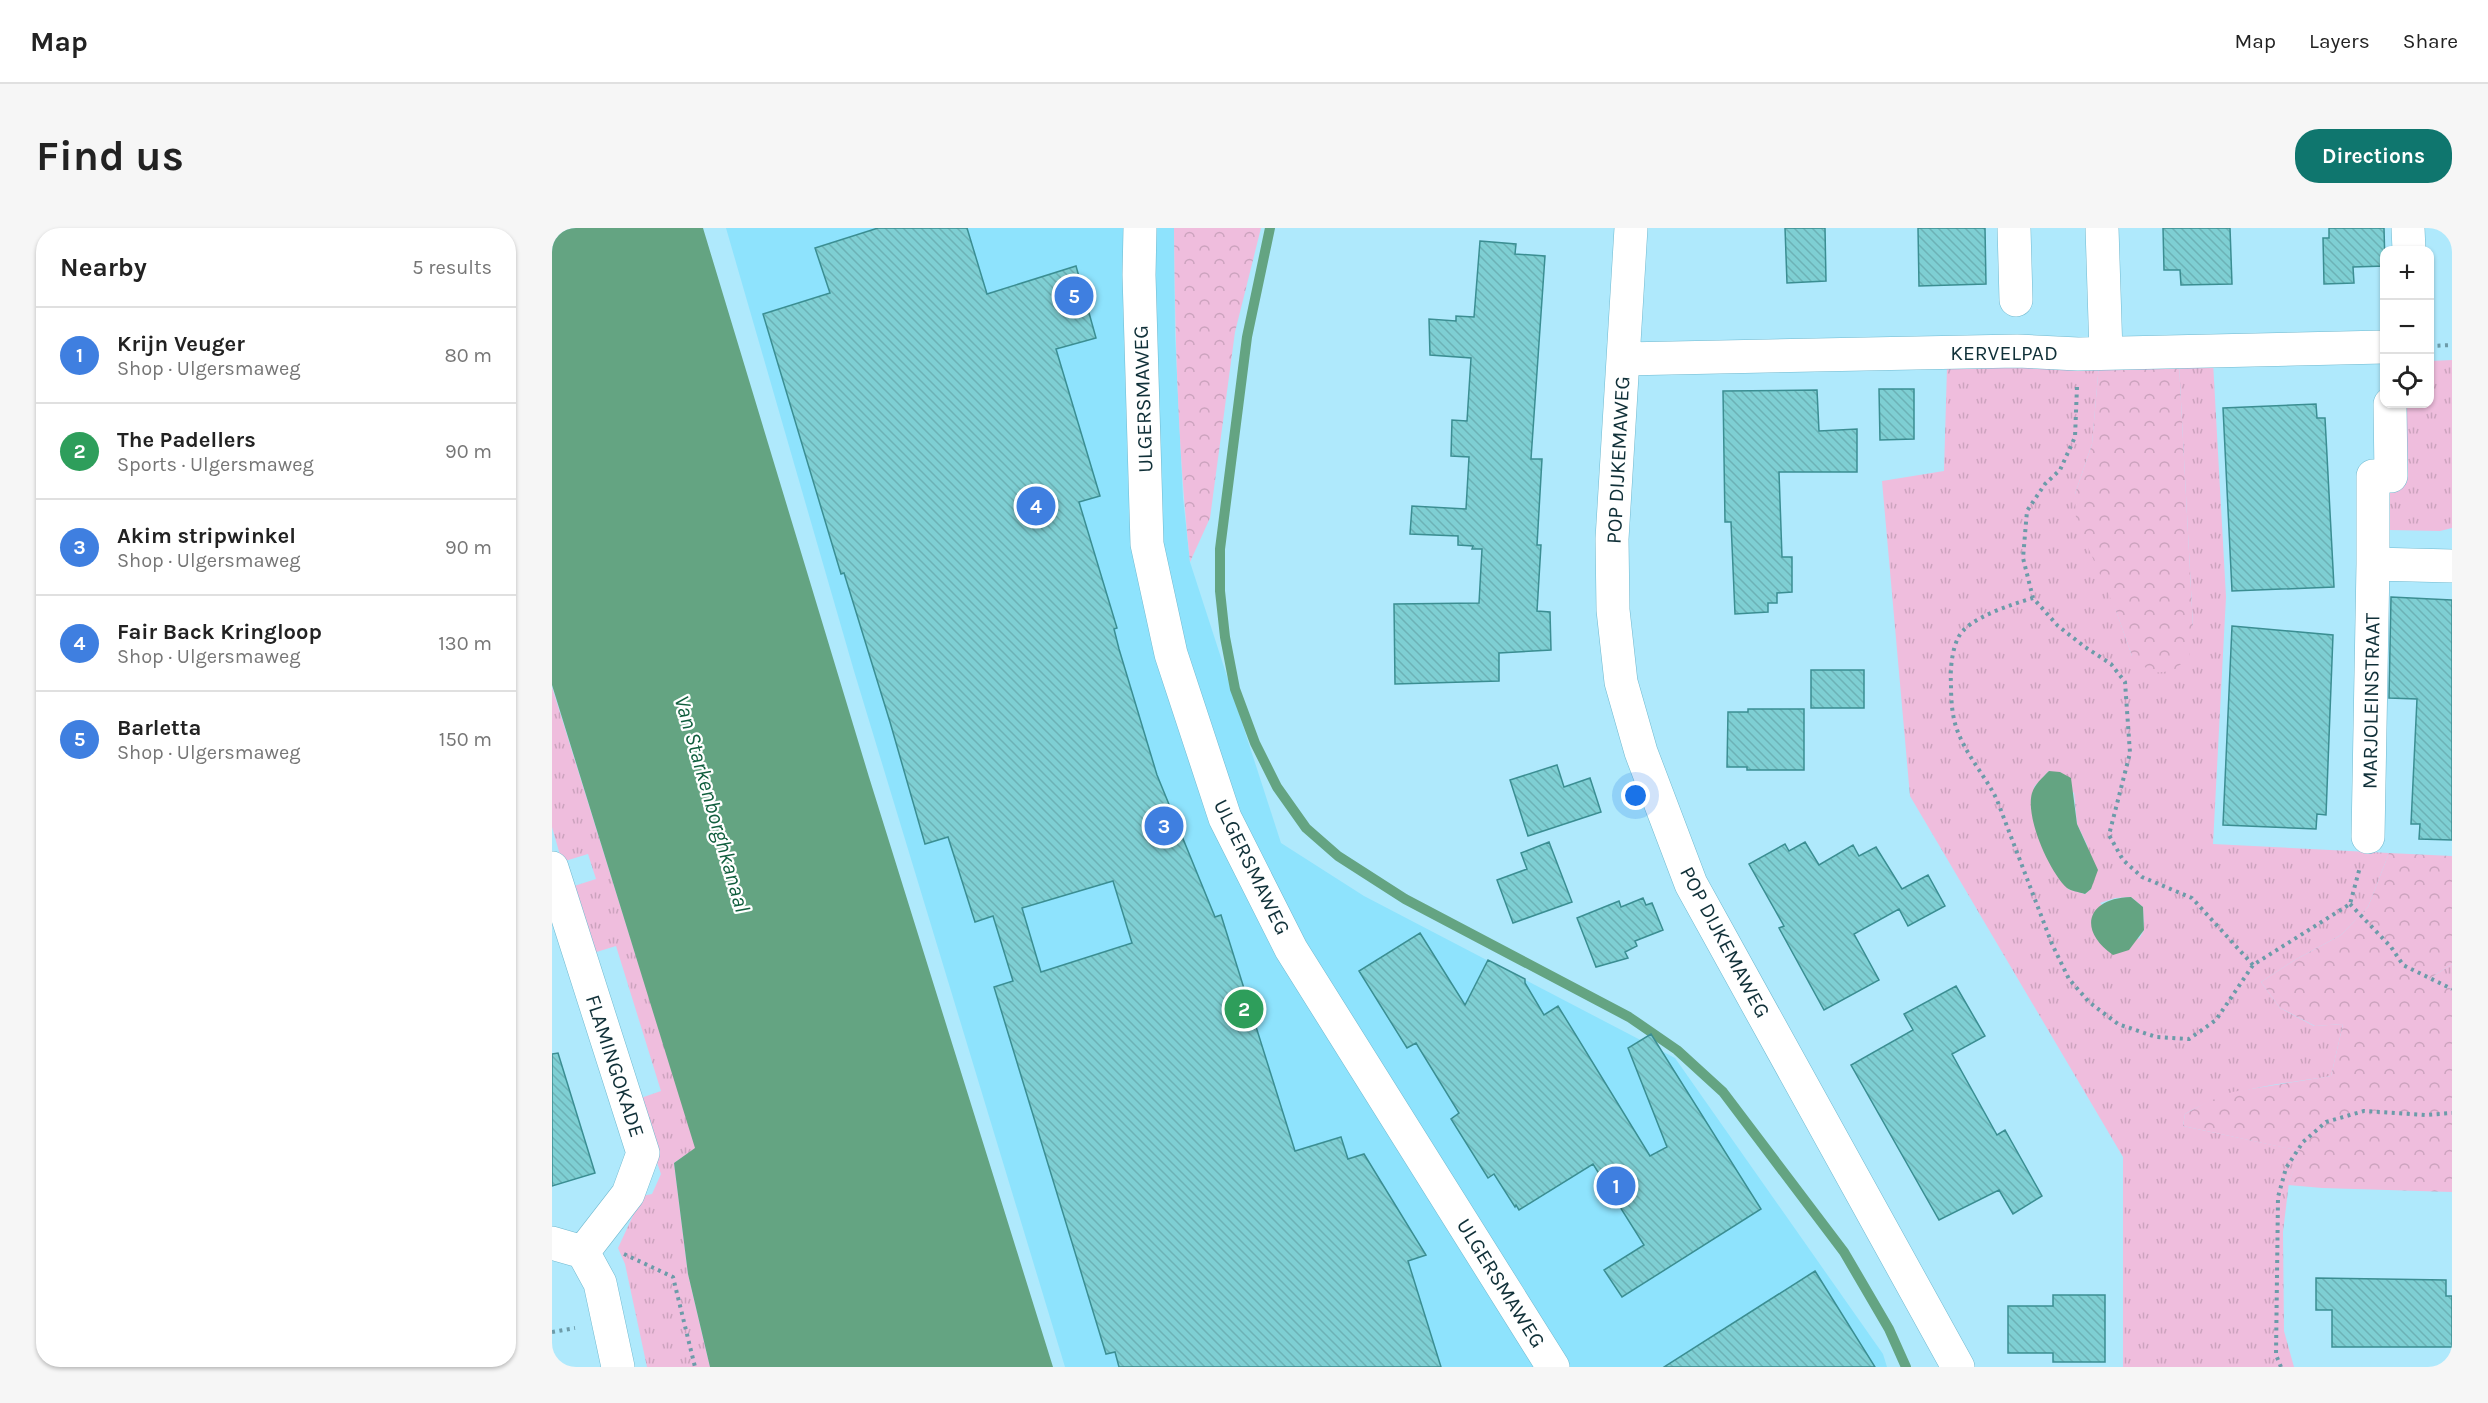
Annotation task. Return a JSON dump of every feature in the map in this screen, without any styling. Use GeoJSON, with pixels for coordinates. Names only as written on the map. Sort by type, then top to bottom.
{"type":"FeatureCollection","features":[{"type":"Feature","properties":{"kind":"street","name":"ULGERSMAWEG"},"geometry":{"type":"LineString","coordinates":[[1140,228],[1139,275],[1147,544],[1170,654],[1224,818],[1292,949],[1553,1367]]}},
{"type":"Feature","properties":{"kind":"street","name":"POP DIJKEMAWEG"},"geometry":{"type":"LineString","coordinates":[[1631,228],[1612,539],[1613,610],[1621,682],[1641,752],[1691,884],[1958,1367]]}},
{"type":"Feature","properties":{"kind":"street"},"geometry":{"type":"LineString","coordinates":[[2014,228],[2016,300]]}},
{"type":"Feature","properties":{"kind":"street"},"geometry":{"type":"LineString","coordinates":[[2092,353],[2102,228]]}},
{"type":"Feature","properties":{"kind":"street"},"geometry":{"type":"LineString","coordinates":[[2408,228],[2409,246]]}},
{"type":"Feature","properties":{"kind":"street","name":"KERVELPAD"},"geometry":{"type":"LineString","coordinates":[[1624,359],[2017,351],[2092,353],[2380,347]]}},
{"type":"Feature","properties":{"kind":"street","name":"MARJOLEINSTRAAT"},"geometry":{"type":"LineString","coordinates":[[2368,837],[2373,477],[2391,476],[2390,408]]}},
{"type":"Feature","properties":{"kind":"street"},"geometry":{"type":"LineString","coordinates":[[2373,564],[2452,566]]}},
{"type":"Feature","properties":{"kind":"street","name":"FLAMINGOKADE"},"geometry":{"type":"LineString","coordinates":[[552,868],[643,1153],[628,1194],[579,1241]]}},
{"type":"Feature","properties":{"kind":"street"},"geometry":{"type":"LineString","coordinates":[[579,1241],[600,1283],[618,1367]]}},
{"type":"Feature","properties":{"kind":"path"},"geometry":{"type":"LineString","coordinates":[[2434,346],[2452,345]]}},
{"type":"Feature","properties":{"kind":"path"},"geometry":{"type":"LineString","coordinates":[[2092,353],[2075,437],[2060,470],[2046,484],[2026,511],[2023,558],[2033,598],[2058,626],[2111,664],[2125,682],[2130,753],[2109,836],[2123,860],[2142,877],[2192,898],[2253,965]]}},
{"type":"Feature","properties":{"kind":"path"},"geometry":{"type":"LineString","coordinates":[[2033,598],[2002,608],[1977,620],[1958,637],[1950,674],[1951,705],[1958,735],[1973,763],[1986,779],[1996,800],[2068,979],[2089,1002],[2118,1024],[2156,1037],[2189,1039],[2216,1020],[2253,965],[2350,904],[2391,947],[2403,965],[2452,990]]}},
{"type":"Feature","properties":{"kind":"path"},"geometry":{"type":"LineString","coordinates":[[2281,1367],[2276,1354],[2278,1197],[2286,1168],[2303,1142],[2326,1122],[2364,1111],[2425,1115],[2452,1113]]}},
{"type":"Feature","properties":{"kind":"path"},"geometry":{"type":"LineString","coordinates":[[579,1241],[622,1254],[673,1277],[695,1367]]}},
{"type":"Feature","properties":{"kind":"shaded area"},"geometry":{"type":"Polygon","coordinates":[[[726,228],[1174,228],[1175,334],[1183,498],[1190,562],[1281,843],[1364,896],[1675,1058],[1883,1354],[1887,1367],[1065,1367],[854,671],[726,228]]]}},
{"type":"Feature","properties":{"kind":"green space"},"geometry":{"type":"Polygon","coordinates":[[[1174,228],[1261,228],[1235,332],[1210,518],[1190,562],[1178,395],[1174,228]]]}},
{"type":"Feature","properties":{"kind":"green space"},"geometry":{"type":"Polygon","coordinates":[[[2452,360],[2452,528],[2440,531],[2389,530],[2383,488],[2389,408],[2434,408],[2434,361],[2452,360]]]}},
{"type":"Feature","properties":{"kind":"green space"},"geometry":{"type":"Polygon","coordinates":[[[2213,362],[2226,597],[2213,844],[2389,853],[2368,907],[2341,935],[2293,961],[2261,982],[2280,1008],[2314,1026],[2343,1024],[2331,1076],[2238,1092],[2185,1114],[2183,1126],[2301,1151],[2289,1182],[2283,1232],[2284,1331],[2294,1367],[2123,1367],[2123,1157],[1910,796],[1882,481],[1944,471],[1947,367],[2099,364],[2092,444],[2075,494],[2132,656],[2193,627],[2179,364],[2213,362]],[[2049,771],[2034,787],[2068,889],[2085,894],[2091,889],[2087,845],[2077,824],[2074,793],[2049,771]],[[2131,897],[2115,898],[2100,903],[2139,939],[2144,930],[2143,907],[2131,897]]]}},
{"type":"Feature","properties":{"kind":"green space"},"geometry":{"type":"Polygon","coordinates":[[[2099,364],[2179,364],[2193,627],[2189,657],[2173,671],[2152,673],[2132,656],[2116,611],[2076,520],[2075,494],[2092,444],[2099,364]]]}},
{"type":"Feature","properties":{"kind":"green space"},"geometry":{"type":"Polygon","coordinates":[[[552,687],[696,1148],[674,1163],[688,1274],[710,1367],[647,1367],[625,1264],[618,1248],[642,1196],[652,1194],[661,1174],[635,1100],[661,1091],[616,946],[590,954],[571,887],[596,879],[588,854],[562,862],[552,827],[552,687]]]}},
{"type":"Feature","properties":{"kind":"green space"},"geometry":{"type":"Polygon","coordinates":[[[2389,853],[2452,856],[2452,964],[2429,979],[2452,989],[2452,1192],[2288,1185],[2300,1151],[2183,1126],[2185,1114],[2232,1092],[2331,1076],[2343,1024],[2315,1026],[2280,1008],[2261,982],[2293,961],[2341,935],[2368,907],[2389,853]]]}},
{"type":"Feature","properties":{"kind":"green space"},"geometry":{"type":"Polygon","coordinates":[[[2452,964],[2452,989],[2429,979],[2452,964]]]}},
{"type":"Feature","properties":{"kind":"water","name":"Van Starkenborghkanaal"},"geometry":{"type":"Polygon","coordinates":[[[552,228],[703,228],[869,777],[1053,1367],[710,1367],[688,1274],[674,1163],[695,1148],[552,685],[552,228]]]}},
{"type":"Feature","properties":{"kind":"water"},"geometry":{"type":"Polygon","coordinates":[[[2049,771],[2060,772],[2071,778],[2077,824],[2098,870],[2091,889],[2085,894],[2067,888],[2060,880],[2046,857],[2035,829],[2032,816],[2032,793],[2049,771]]]}},
{"type":"Feature","properties":{"kind":"water"},"geometry":{"type":"Polygon","coordinates":[[[2131,897],[2143,907],[2144,930],[2129,950],[2113,955],[2094,936],[2091,926],[2092,917],[2096,909],[2105,903],[2131,897]]]}},
{"type":"Feature","properties":{"kind":"building"},"geometry":{"type":"Polygon","coordinates":[[[878,228],[967,228],[987,294],[1076,266],[1096,338],[1056,349],[1100,496],[1079,502],[1117,628],[1114,629],[1119,649],[1157,775],[1215,917],[1221,915],[1295,1151],[1341,1137],[1348,1159],[1364,1154],[1426,1255],[1408,1261],[1441,1367],[1119,1367],[1115,1352],[1106,1354],[994,987],[1013,981],[993,916],[975,922],[948,837],[925,844],[890,722],[844,573],[841,574],[763,314],[830,293],[815,248],[878,228]],[[1113,881],[1022,908],[1041,972],[1132,943],[1113,881]]]}},
{"type":"Feature","properties":{"kind":"building"},"geometry":{"type":"Polygon","coordinates":[[[1785,228],[1825,228],[1826,281],[1787,283],[1785,228]]]}},
{"type":"Feature","properties":{"kind":"building"},"geometry":{"type":"Polygon","coordinates":[[[1918,228],[1985,228],[1986,284],[1919,286],[1918,228]]]}},
{"type":"Feature","properties":{"kind":"building"},"geometry":{"type":"Polygon","coordinates":[[[2163,228],[2230,228],[2232,284],[2181,285],[2180,270],[2164,270],[2163,228]]]}},
{"type":"Feature","properties":{"kind":"building"},"geometry":{"type":"Polygon","coordinates":[[[2329,228],[2384,228],[2384,246],[2380,246],[2380,266],[2353,267],[2354,283],[2324,284],[2323,238],[2329,238],[2329,228]]]}},
{"type":"Feature","properties":{"kind":"building"},"geometry":{"type":"Polygon","coordinates":[[[1480,241],[1516,244],[1515,254],[1545,256],[1531,459],[1542,459],[1537,545],[1541,545],[1537,611],[1550,612],[1551,650],[1499,653],[1499,681],[1395,684],[1394,604],[1479,603],[1482,549],[1458,545],[1458,536],[1410,534],[1412,506],[1466,509],[1469,457],[1451,456],[1452,420],[1467,421],[1471,358],[1430,355],[1429,319],[1456,321],[1456,316],[1474,317],[1480,241]]]}},
{"type":"Feature","properties":{"kind":"building"},"geometry":{"type":"Polygon","coordinates":[[[1879,389],[1914,389],[1914,439],[1880,440],[1879,389]]]}},
{"type":"Feature","properties":{"kind":"building"},"geometry":{"type":"Polygon","coordinates":[[[1817,390],[1819,431],[1857,429],[1857,472],[1779,472],[1782,557],[1792,557],[1792,592],[1777,593],[1777,603],[1768,603],[1768,612],[1735,614],[1731,522],[1725,522],[1723,391],[1817,390]]]}},
{"type":"Feature","properties":{"kind":"building"},"geometry":{"type":"Polygon","coordinates":[[[2316,404],[2317,418],[2325,418],[2334,587],[2232,591],[2223,408],[2316,404]]]}},
{"type":"Feature","properties":{"kind":"building"},"geometry":{"type":"Polygon","coordinates":[[[2391,597],[2452,600],[2452,840],[2419,839],[2420,824],[2411,824],[2417,699],[2389,698],[2391,597]]]}},
{"type":"Feature","properties":{"kind":"building"},"geometry":{"type":"Polygon","coordinates":[[[2232,626],[2333,635],[2326,815],[2317,814],[2316,829],[2223,825],[2232,626]]]}},
{"type":"Feature","properties":{"kind":"building"},"geometry":{"type":"Polygon","coordinates":[[[1811,670],[1864,670],[1864,708],[1811,708],[1811,670]]]}},
{"type":"Feature","properties":{"kind":"building"},"geometry":{"type":"Polygon","coordinates":[[[1748,709],[1804,709],[1804,770],[1747,770],[1747,767],[1727,767],[1728,712],[1748,712],[1748,709]]]}},
{"type":"Feature","properties":{"kind":"building"},"geometry":{"type":"Polygon","coordinates":[[[1557,765],[1564,787],[1590,778],[1601,812],[1528,836],[1510,780],[1557,765]]]}},
{"type":"Feature","properties":{"kind":"building"},"geometry":{"type":"Polygon","coordinates":[[[1549,842],[1572,902],[1513,923],[1497,880],[1527,869],[1521,853],[1549,842]]]}},
{"type":"Feature","properties":{"kind":"building"},"geometry":{"type":"Polygon","coordinates":[[[1805,842],[1819,865],[1853,845],[1859,856],[1876,847],[1902,889],[1928,875],[1945,906],[1908,926],[1899,909],[1854,934],[1879,980],[1824,1010],[1779,928],[1784,926],[1749,864],[1785,844],[1789,851],[1805,842]]]}},
{"type":"Feature","properties":{"kind":"building"},"geometry":{"type":"Polygon","coordinates":[[[1643,898],[1646,905],[1652,903],[1663,930],[1635,941],[1637,946],[1625,952],[1628,958],[1596,967],[1577,918],[1619,901],[1621,907],[1643,898]]]}},
{"type":"Feature","properties":{"kind":"building"},"geometry":{"type":"Polygon","coordinates":[[[1420,933],[1465,1005],[1488,960],[1525,979],[1525,983],[1544,1015],[1558,1006],[1650,1156],[1667,1147],[1628,1048],[1651,1034],[1761,1209],[1622,1297],[1604,1270],[1644,1245],[1593,1164],[1519,1210],[1516,1205],[1515,1207],[1494,1174],[1488,1178],[1451,1119],[1459,1113],[1416,1043],[1407,1048],[1359,971],[1420,933]]]}},
{"type":"Feature","properties":{"kind":"building"},"geometry":{"type":"Polygon","coordinates":[[[1956,986],[1985,1036],[1952,1054],[1997,1135],[2005,1130],[2042,1196],[2013,1214],[1999,1190],[1939,1220],[1851,1065],[1913,1030],[1904,1014],[1956,986]]]}},
{"type":"Feature","properties":{"kind":"building"},"geometry":{"type":"Polygon","coordinates":[[[558,1053],[595,1173],[552,1186],[552,1054],[558,1053]]]}},
{"type":"Feature","properties":{"kind":"building"},"geometry":{"type":"Polygon","coordinates":[[[1815,1271],[1875,1367],[1664,1367],[1815,1271]]]}},
{"type":"Feature","properties":{"kind":"building"},"geometry":{"type":"Polygon","coordinates":[[[2316,1278],[2446,1280],[2446,1296],[2452,1296],[2452,1347],[2332,1347],[2332,1310],[2316,1310],[2316,1278]]]}},
{"type":"Feature","properties":{"kind":"building"},"geometry":{"type":"Polygon","coordinates":[[[2053,1295],[2105,1295],[2105,1362],[2053,1362],[2053,1353],[2008,1353],[2008,1306],[2053,1306],[2053,1295]]]}},
{"type":"Feature","properties":{"kind":"waterway"},"geometry":{"type":"LineString","coordinates":[[1270,228],[1247,337],[1220,549],[1220,591],[1225,637],[1235,689],[1255,743],[1277,787],[1306,828],[1338,856],[1405,899],[1629,1017],[1677,1050],[1723,1092],[1844,1252],[1889,1329],[1906,1367]]}},
{"type":"Feature","properties":{"kind":"place","name":"Barletta"},"geometry":{"type":"Point","coordinates":[1074,296]}},
{"type":"Feature","properties":{"kind":"place","name":"Fair Back Kringloop"},"geometry":{"type":"Point","coordinates":[1036,506]}},
{"type":"Feature","properties":{"kind":"place","name":"Akim stripwinkel"},"geometry":{"type":"Point","coordinates":[1164,826]}},
{"type":"Feature","properties":{"kind":"place","name":"The Padellers"},"geometry":{"type":"Point","coordinates":[1244,1009]}},
{"type":"Feature","properties":{"kind":"place","name":"Krijn Veuger"},"geometry":{"type":"Point","coordinates":[1616,1186]}}]}
